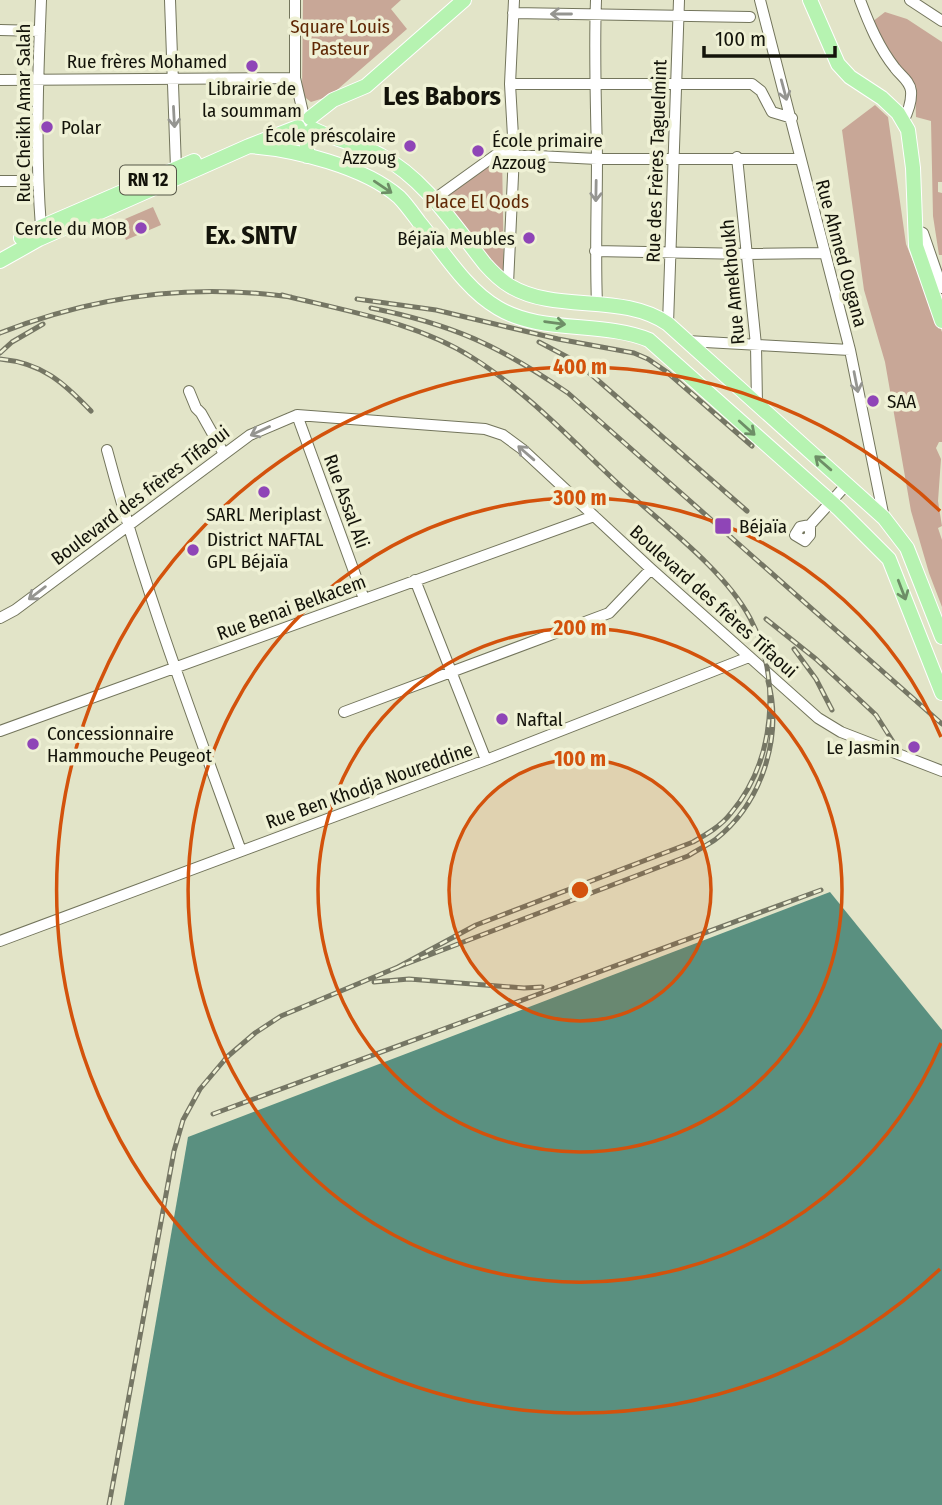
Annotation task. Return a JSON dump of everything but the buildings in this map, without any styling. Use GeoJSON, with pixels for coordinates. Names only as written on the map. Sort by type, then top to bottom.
{"type":"FeatureCollection","features":[{"type":"Feature","properties":{"kind":"main road"},"geometry":{"type":"LineString","coordinates":[[305,124],[332,100],[366,86],[464,0]]}},
{"type":"Feature","properties":{"kind":"main road"},"geometry":{"type":"LineString","coordinates":[[810,0],[838,64],[850,77],[882,98],[898,113],[910,138],[916,246],[942,321]]}},
{"type":"Feature","properties":{"kind":"main road"},"geometry":{"type":"LineString","coordinates":[[305,124],[307,156]]}},
{"type":"Feature","properties":{"kind":"main road"},"geometry":{"type":"LineString","coordinates":[[305,124],[329,137],[379,154],[416,179],[485,264],[508,284],[540,296],[647,313],[668,324],[884,517],[907,548],[942,637]]}},
{"type":"Feature","properties":{"kind":"main road","name":"RN 12"},"geometry":{"type":"LineString","coordinates":[[0,261],[39,239],[305,124]]}},
{"type":"Feature","properties":{"kind":"main road","name":"RN 12"},"geometry":{"type":"LineString","coordinates":[[0,250],[41,227],[176,168],[305,124]]}},
{"type":"Feature","properties":{"kind":"main road"},"geometry":{"type":"LineString","coordinates":[[249,146],[290,150],[368,176],[399,197],[467,281],[482,297],[500,310],[547,323],[625,333],[649,340],[831,502],[889,559],[942,693]]}},
{"type":"Feature","properties":{"kind":"street","name":"Rue Cheikh Amar Salah"},"geometry":{"type":"LineString","coordinates":[[41,0],[38,79],[41,227]]}},
{"type":"Feature","properties":{"kind":"street"},"geometry":{"type":"LineString","coordinates":[[170,0],[176,168]]}},
{"type":"Feature","properties":{"kind":"street"},"geometry":{"type":"LineString","coordinates":[[295,0],[295,78],[305,124]]}},
{"type":"Feature","properties":{"kind":"street"},"geometry":{"type":"LineString","coordinates":[[508,284],[514,154],[510,84],[513,0]]}},
{"type":"Feature","properties":{"kind":"street"},"geometry":{"type":"LineString","coordinates":[[597,0],[594,83],[597,159],[594,251],[597,304]]}},
{"type":"Feature","properties":{"kind":"street","name":"Rue des Frères Taguelmint"},"geometry":{"type":"LineString","coordinates":[[668,324],[679,0]]}},
{"type":"Feature","properties":{"kind":"street","name":"Rue Ahmed Ougana"},"geometry":{"type":"LineString","coordinates":[[760,0],[850,350],[884,517]]}},
{"type":"Feature","properties":{"kind":"street"},"geometry":{"type":"LineString","coordinates":[[860,0],[878,43],[909,85],[909,110],[903,122]]}},
{"type":"Feature","properties":{"kind":"street"},"geometry":{"type":"LineString","coordinates":[[910,0],[942,21]]}},
{"type":"Feature","properties":{"kind":"street"},"geometry":{"type":"LineString","coordinates":[[513,13],[750,18]]}},
{"type":"Feature","properties":{"kind":"street"},"geometry":{"type":"LineString","coordinates":[[0,30],[40,31]]}},
{"type":"Feature","properties":{"kind":"street","name":"Rue frères Mohamed"},"geometry":{"type":"LineString","coordinates":[[0,80],[295,78]]}},
{"type":"Feature","properties":{"kind":"street"},"geometry":{"type":"LineString","coordinates":[[510,84],[752,83],[761,91],[772,112],[792,118]]}},
{"type":"Feature","properties":{"kind":"street"},"geometry":{"type":"LineString","coordinates":[[433,200],[497,154],[597,159],[799,159]]}},
{"type":"Feature","properties":{"kind":"street","name":"Rue Amekhoukh"},"geometry":{"type":"LineString","coordinates":[[737,157],[756,345],[757,404]]}},
{"type":"Feature","properties":{"kind":"street"},"geometry":{"type":"LineString","coordinates":[[0,181],[38,181]]}},
{"type":"Feature","properties":{"kind":"street"},"geometry":{"type":"LineString","coordinates":[[914,229],[923,233],[942,288]]}},
{"type":"Feature","properties":{"kind":"street"},"geometry":{"type":"LineString","coordinates":[[594,251],[824,253]]}},
{"type":"Feature","properties":{"kind":"street"},"geometry":{"type":"LineString","coordinates":[[687,341],[850,350]]}},
{"type":"Feature","properties":{"kind":"street"},"geometry":{"type":"LineString","coordinates":[[189,391],[196,408],[224,454]]}},
{"type":"Feature","properties":{"kind":"street","name":"Boulevard des frères Tifaoui"},"geometry":{"type":"LineString","coordinates":[[0,618],[15,610],[250,435],[297,415],[485,429],[503,435],[523,449],[651,569],[825,723],[864,742],[942,771]]}},
{"type":"Feature","properties":{"kind":"street","name":"Rue Assal Ali"},"geometry":{"type":"LineString","coordinates":[[297,415],[365,599]]}},
{"type":"Feature","properties":{"kind":"street"},"geometry":{"type":"LineString","coordinates":[[107,450],[127,526],[174,668],[241,851]]}},
{"type":"Feature","properties":{"kind":"street"},"geometry":{"type":"LineString","coordinates":[[810,525],[847,484]]}},
{"type":"Feature","properties":{"kind":"street","name":"Rue Benai Belkacem"},"geometry":{"type":"LineString","coordinates":[[0,731],[594,516]]}},
{"type":"Feature","properties":{"kind":"street"},"geometry":{"type":"LineString","coordinates":[[344,712],[609,613],[651,569]]}},
{"type":"Feature","properties":{"kind":"street"},"geometry":{"type":"LineString","coordinates":[[415,580],[486,760]]}},
{"type":"Feature","properties":{"kind":"street","name":"Rue Ben Khodja Noureddine"},"geometry":{"type":"LineString","coordinates":[[0,941],[486,760],[749,657]]}},
{"type":"Feature","properties":{"kind":"green space","name":"Square Louis Pasteur"},"geometry":{"type":"Polygon","coordinates":[[[303,0],[401,0],[391,9],[407,29],[330,96],[311,102],[302,95],[303,0]]]}},
{"type":"Feature","properties":{"kind":"green space"},"geometry":{"type":"Polygon","coordinates":[[[885,12],[907,19],[942,42],[942,182],[938,182],[938,192],[942,193],[942,255],[939,255],[933,216],[931,121],[916,117],[915,86],[899,68],[872,22],[885,12]]]}},
{"type":"Feature","properties":{"kind":"green space"},"geometry":{"type":"Polygon","coordinates":[[[875,105],[888,117],[906,244],[942,332],[942,442],[939,442],[936,448],[941,459],[938,501],[942,526],[938,528],[942,540],[942,607],[911,511],[885,362],[864,290],[842,130],[875,105]]]}},
{"type":"Feature","properties":{"kind":"green space","name":"Place El Qods"},"geometry":{"type":"Polygon","coordinates":[[[502,153],[504,278],[436,194],[502,153]]]}},
{"type":"Feature","properties":{"kind":"green space"},"geometry":{"type":"Polygon","coordinates":[[[153,207],[161,225],[126,240],[118,222],[153,207]]]}},
{"type":"Feature","properties":{"kind":"water"},"geometry":{"type":"Polygon","coordinates":[[[830,892],[942,1030],[942,1505],[124,1505],[188,1137],[830,892]]]}},
{"type":"Feature","properties":{"kind":"railway"},"geometry":{"type":"LineString","coordinates":[[0,333],[71,310],[143,296],[217,292],[291,297]]}},
{"type":"Feature","properties":{"kind":"railway"},"geometry":{"type":"LineString","coordinates":[[282,295],[404,326],[451,346],[494,372],[552,420],[726,583],[750,618],[767,667],[770,693],[765,745],[746,792],[718,826],[693,842],[476,925],[398,967],[688,856],[716,839],[746,807],[765,767],[773,724],[772,702],[768,681]]}},
{"type":"Feature","properties":{"kind":"railway"},"geometry":{"type":"LineString","coordinates":[[357,299],[436,310],[558,339],[634,353],[667,372],[752,446]]}},
{"type":"Feature","properties":{"kind":"railway"},"geometry":{"type":"LineString","coordinates":[[371,308],[426,321],[474,339],[520,362],[568,393],[942,724]]}},
{"type":"Feature","properties":{"kind":"railway"},"geometry":{"type":"LineString","coordinates":[[0,353],[12,342],[43,324]]}},
{"type":"Feature","properties":{"kind":"railway"},"geometry":{"type":"LineString","coordinates":[[539,342],[573,360],[593,376],[747,511]]}},
{"type":"Feature","properties":{"kind":"railway"},"geometry":{"type":"LineString","coordinates":[[0,359],[28,365],[51,376],[91,411]]}},
{"type":"Feature","properties":{"kind":"railway"},"geometry":{"type":"LineString","coordinates":[[766,619],[816,659],[876,715],[897,748]]}},
{"type":"Feature","properties":{"kind":"railway"},"geometry":{"type":"LineString","coordinates":[[794,649],[816,679],[832,710]]}},
{"type":"Feature","properties":{"kind":"railway"},"geometry":{"type":"LineString","coordinates":[[213,1114],[821,890]]}},
{"type":"Feature","properties":{"kind":"railway"},"geometry":{"type":"LineString","coordinates":[[109,1505],[174,1151],[183,1120],[200,1089],[227,1057],[255,1033],[281,1016],[398,967]]}},
{"type":"Feature","properties":{"kind":"railway"},"geometry":{"type":"LineString","coordinates":[[374,982],[409,979],[542,987]]}},
{"type":"Feature","properties":{"kind":"place","name":"Librairie de la soummam"},"geometry":{"type":"Point","coordinates":[252,66]}},
{"type":"Feature","properties":{"kind":"place","name":"Polar"},"geometry":{"type":"Point","coordinates":[47,127]}},
{"type":"Feature","properties":{"kind":"place","name":"École préscolaire Azzoug"},"geometry":{"type":"Point","coordinates":[410,146]}},
{"type":"Feature","properties":{"kind":"place","name":"École primaire Azzoug"},"geometry":{"type":"Point","coordinates":[478,151]}},
{"type":"Feature","properties":{"kind":"place","name":"Cercle du MOB"},"geometry":{"type":"Point","coordinates":[141,228]}},
{"type":"Feature","properties":{"kind":"place","name":"Béjaïa Meubles"},"geometry":{"type":"Point","coordinates":[529,238]}},
{"type":"Feature","properties":{"kind":"place","name":"SAA"},"geometry":{"type":"Point","coordinates":[873,401]}},
{"type":"Feature","properties":{"kind":"place","name":"SARL Meriplast"},"geometry":{"type":"Point","coordinates":[264,492]}},
{"type":"Feature","properties":{"kind":"place","name":"Béjaïa"},"geometry":{"type":"Point","coordinates":[723,526]}},
{"type":"Feature","properties":{"kind":"place","name":"District NAFTAL GPL Béjaïa"},"geometry":{"type":"Point","coordinates":[193,550]}},
{"type":"Feature","properties":{"kind":"place","name":"Naftal"},"geometry":{"type":"Point","coordinates":[502,719]}},
{"type":"Feature","properties":{"kind":"place","name":"Concessionnaire Hammouche Peugeot"},"geometry":{"type":"Point","coordinates":[33,744]}},
{"type":"Feature","properties":{"kind":"place","name":"Le Jasmin"},"geometry":{"type":"Point","coordinates":[914,747]}},
{"type":"Feature","properties":{"kind":"district","name":"Les Babors"},"geometry":{"type":"Point","coordinates":[442,96]}},
{"type":"Feature","properties":{"kind":"district","name":"Ex. SNTV"},"geometry":{"type":"Point","coordinates":[251,235]}}]}
